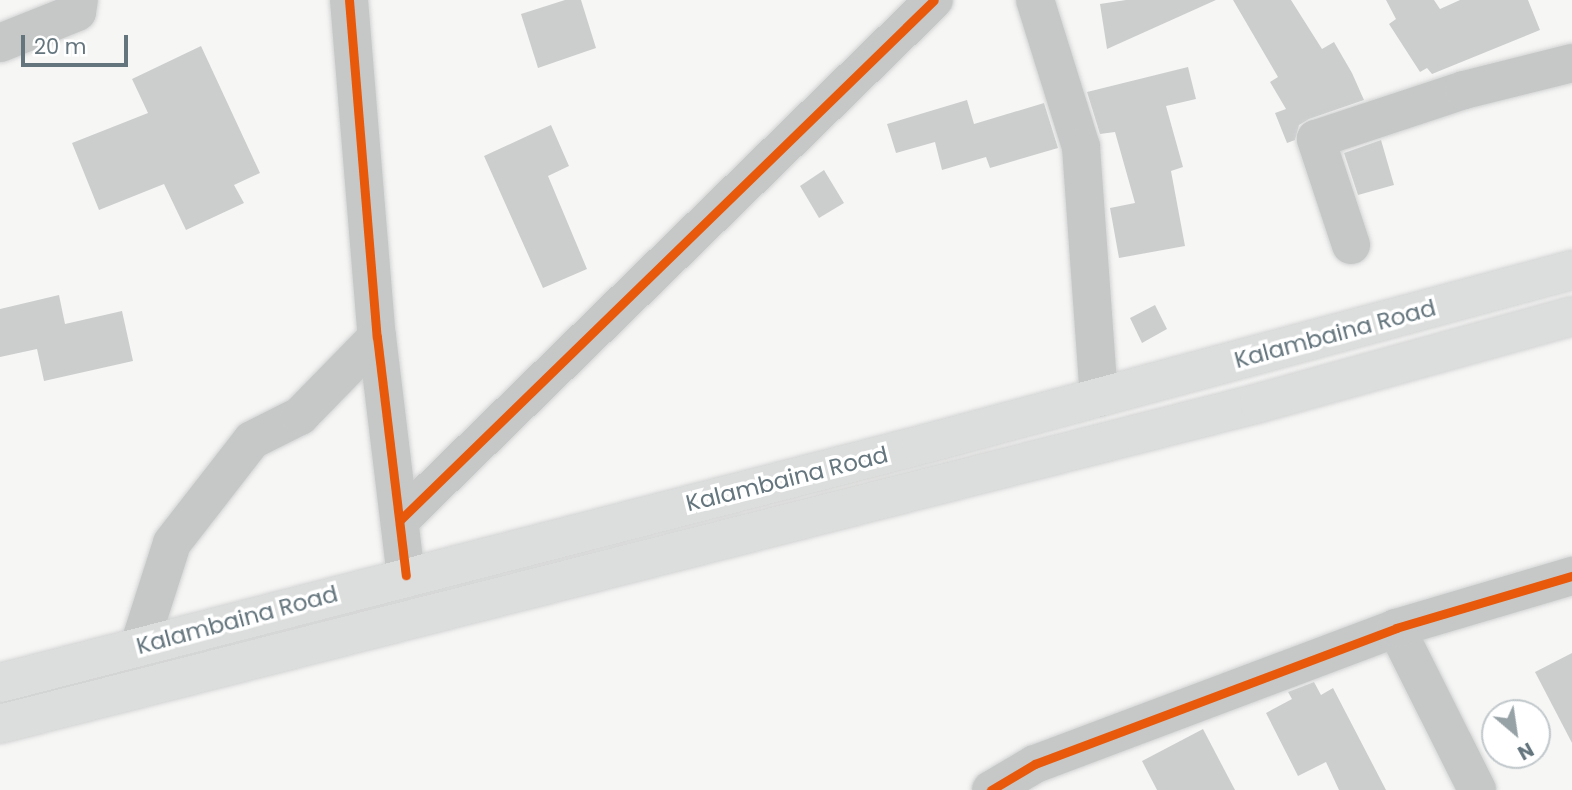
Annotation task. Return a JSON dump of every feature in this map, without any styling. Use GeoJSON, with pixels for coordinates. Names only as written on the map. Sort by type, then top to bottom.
{"type":"FeatureCollection","features":[{"type":"Feature","properties":{"kind":"main road","name":"Kalambaina Road"},"geometry":{"type":"LineString","coordinates":[[0,683],[1099,397],[1572,270]]}},
{"type":"Feature","properties":{"kind":"main road","name":"Kalambaina Road"},"geometry":{"type":"LineString","coordinates":[[0,724],[1245,406],[1572,316]]}},
{"type":"Feature","properties":{"kind":"street"},"geometry":{"type":"LineString","coordinates":[[0,43],[77,12],[79,0]]}},
{"type":"Feature","properties":{"kind":"street"},"geometry":{"type":"LineString","coordinates":[[349,0],[377,337],[407,575]]}},
{"type":"Feature","properties":{"kind":"street"},"geometry":{"type":"LineString","coordinates":[[400,520],[934,0]]}},
{"type":"Feature","properties":{"kind":"street"},"geometry":{"type":"LineString","coordinates":[[1035,0],[1081,146],[1099,397]]}},
{"type":"Feature","properties":{"kind":"street"},"geometry":{"type":"LineString","coordinates":[[1351,245],[1316,139],[1464,90],[1572,63]]}},
{"type":"Feature","properties":{"kind":"street"},"geometry":{"type":"LineString","coordinates":[[139,646],[172,543],[252,440],[300,416],[377,337]]}},
{"type":"Feature","properties":{"kind":"street"},"geometry":{"type":"LineString","coordinates":[[991,790],[1042,777],[1396,628],[1572,576]]}},
{"type":"Feature","properties":{"kind":"street"},"geometry":{"type":"LineString","coordinates":[[1396,628],[1477,790]]}},
{"type":"Feature","properties":{"kind":"building"},"geometry":{"type":"Polygon","coordinates":[[[565,0],[581,0],[596,48],[538,68],[521,14],[565,0]]]}},
{"type":"Feature","properties":{"kind":"building"},"geometry":{"type":"Polygon","coordinates":[[[1126,0],[1216,0],[1107,49],[1100,4],[1126,0]]]}},
{"type":"Feature","properties":{"kind":"building"},"geometry":{"type":"Polygon","coordinates":[[[1233,0],[1291,0],[1322,49],[1334,42],[1364,100],[1309,119],[1299,125],[1295,140],[1287,143],[1275,113],[1286,109],[1270,82],[1278,77],[1233,0]]]}},
{"type":"Feature","properties":{"kind":"building"},"geometry":{"type":"Polygon","coordinates":[[[1386,0],[1434,0],[1440,9],[1460,0],[1528,0],[1540,30],[1432,74],[1427,68],[1420,72],[1389,24],[1396,19],[1386,0]]]}},
{"type":"Feature","properties":{"kind":"building"},"geometry":{"type":"Polygon","coordinates":[[[201,46],[260,173],[234,185],[244,203],[186,230],[164,184],[99,210],[72,143],[148,113],[132,79],[201,46]]]}},
{"type":"Feature","properties":{"kind":"building"},"geometry":{"type":"Polygon","coordinates":[[[1188,67],[1196,99],[1166,106],[1183,167],[1171,171],[1185,246],[1119,258],[1110,208],[1135,203],[1115,132],[1100,134],[1087,92],[1188,67]]]}},
{"type":"Feature","properties":{"kind":"building"},"geometry":{"type":"Polygon","coordinates":[[[967,100],[974,124],[1044,103],[1058,148],[990,168],[986,157],[942,170],[935,142],[896,153],[887,124],[967,100]]]}},
{"type":"Feature","properties":{"kind":"building"},"geometry":{"type":"Polygon","coordinates":[[[551,125],[569,166],[548,176],[587,269],[543,288],[484,156],[551,125]]]}},
{"type":"Feature","properties":{"kind":"building"},"geometry":{"type":"Polygon","coordinates":[[[1381,140],[1394,185],[1358,195],[1344,153],[1381,140]]]}},
{"type":"Feature","properties":{"kind":"building"},"geometry":{"type":"Polygon","coordinates":[[[824,170],[844,203],[819,218],[800,186],[824,170]]]}},
{"type":"Feature","properties":{"kind":"building"},"geometry":{"type":"Polygon","coordinates":[[[59,295],[65,324],[122,311],[133,361],[44,381],[37,349],[0,357],[0,309],[59,295]]]}},
{"type":"Feature","properties":{"kind":"building"},"geometry":{"type":"Polygon","coordinates":[[[1155,305],[1167,329],[1142,343],[1130,318],[1155,305]]]}},
{"type":"Feature","properties":{"kind":"building"},"geometry":{"type":"Polygon","coordinates":[[[1572,653],[1572,743],[1551,699],[1535,672],[1572,653]]]}},
{"type":"Feature","properties":{"kind":"building"},"geometry":{"type":"Polygon","coordinates":[[[1314,682],[1321,695],[1333,688],[1386,790],[1339,790],[1326,762],[1298,776],[1266,713],[1292,699],[1288,692],[1314,682]]]}},
{"type":"Feature","properties":{"kind":"building"},"geometry":{"type":"Polygon","coordinates":[[[1203,729],[1235,790],[1157,790],[1142,761],[1203,729]]]}},
{"type":"Feature","properties":{"kind":"cycle path"},"geometry":{"type":"LineString","coordinates":[[349,0],[377,337],[406,575]]}},
{"type":"Feature","properties":{"kind":"cycle path"},"geometry":{"type":"LineString","coordinates":[[400,520],[934,0]]}},
{"type":"Feature","properties":{"kind":"cycle path"},"geometry":{"type":"LineString","coordinates":[[991,790],[1035,764],[1396,628],[1572,576]]}}]}
